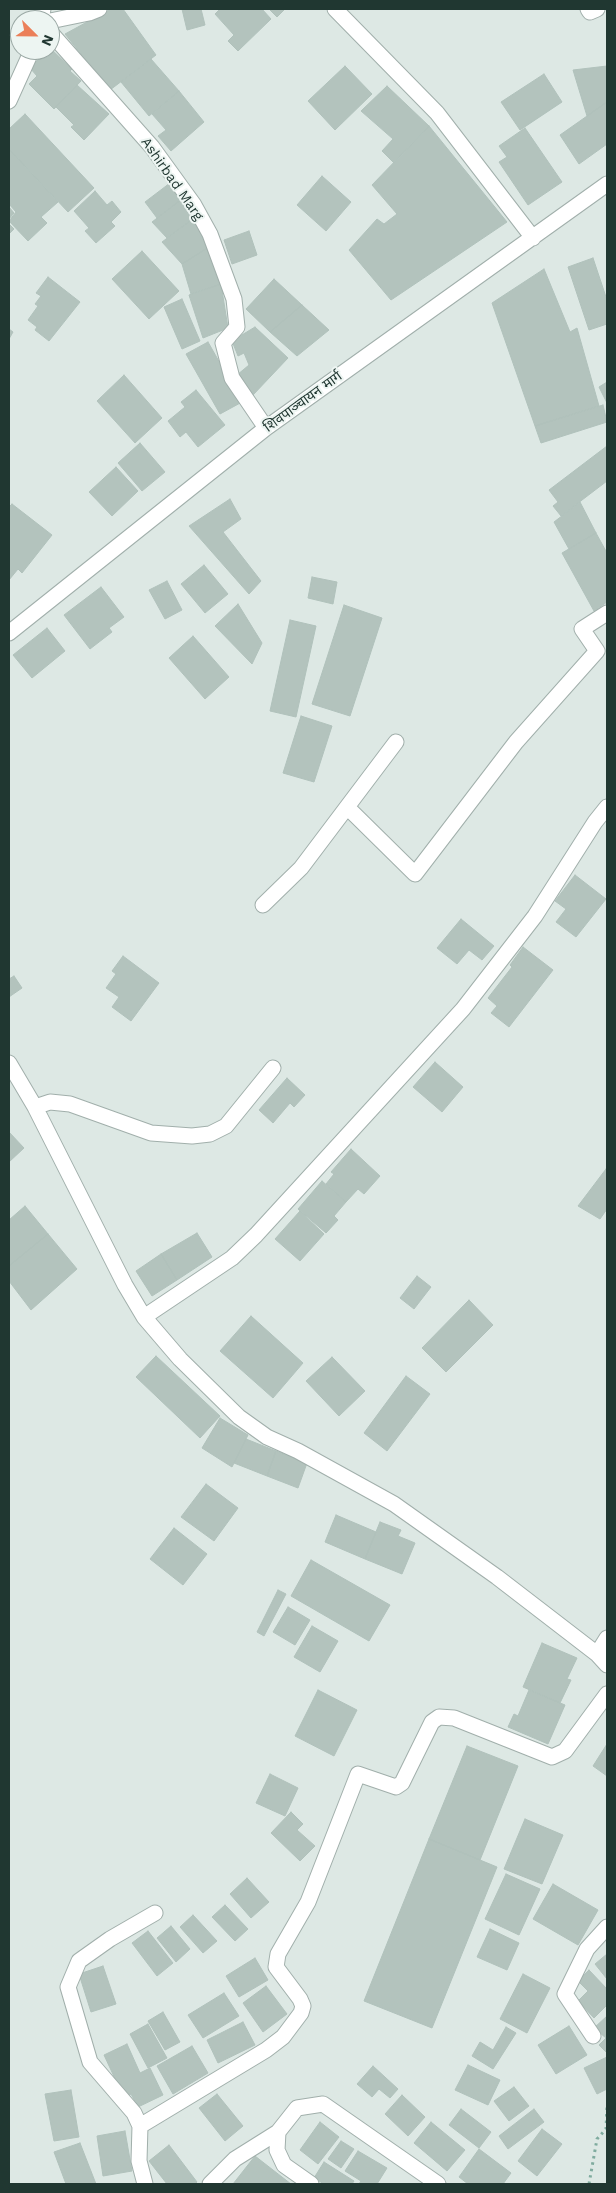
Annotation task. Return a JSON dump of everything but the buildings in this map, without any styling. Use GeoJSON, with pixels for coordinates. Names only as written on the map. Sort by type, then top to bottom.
{"type":"FeatureCollection","features":[{"type":"Feature","properties":{"kind":"street"},"geometry":{"type":"LineString","coordinates":[[60,19],[99,9]]}},
{"type":"Feature","properties":{"kind":"street"},"geometry":{"type":"LineString","coordinates":[[335,9],[438,113],[533,238]]}},
{"type":"Feature","properties":{"kind":"street","name":"Ashirbad Marg"},"geometry":{"type":"LineString","coordinates":[[60,43],[152,147],[194,205],[210,234],[234,299],[237,326],[223,343],[232,378],[266,428]]}},
{"type":"Feature","properties":{"kind":"street"},"geometry":{"type":"LineString","coordinates":[[9,101],[27,60]]}},
{"type":"Feature","properties":{"kind":"street","name":"शिवपाञ्चायन मार्ग"},"geometry":{"type":"LineString","coordinates":[[9,633],[266,428],[607,184]]}},
{"type":"Feature","properties":{"kind":"street"},"geometry":{"type":"LineString","coordinates":[[347,807],[416,874],[516,742],[597,651],[582,629],[607,613]]}},
{"type":"Feature","properties":{"kind":"street"},"geometry":{"type":"LineString","coordinates":[[263,905],[302,868],[396,742]]}},
{"type":"Feature","properties":{"kind":"street"},"geometry":{"type":"LineString","coordinates":[[144,1316],[232,1258],[256,1235],[450,1023],[535,916],[595,822],[607,807]]}},
{"type":"Feature","properties":{"kind":"street"},"geometry":{"type":"LineString","coordinates":[[9,1063],[35,1107],[103,1244],[144,1316],[180,1360],[239,1417],[267,1437],[298,1451],[394,1504],[497,1578],[602,1660],[607,1638]]}},
{"type":"Feature","properties":{"kind":"street"},"geometry":{"type":"LineString","coordinates":[[35,1107],[50,1102],[70,1104],[151,1133],[192,1136],[210,1134],[226,1126],[273,1068]]}},
{"type":"Feature","properties":{"kind":"street"},"geometry":{"type":"LineString","coordinates":[[140,2126],[266,2050],[283,2037],[301,2013],[303,2006],[300,1999],[276,1967],[278,1954],[308,1902],[358,1774],[396,1787],[402,1783],[432,1722],[439,1717],[454,1718],[552,1757],[565,1751],[607,1694]]}},
{"type":"Feature","properties":{"kind":"street"},"geometry":{"type":"LineString","coordinates":[[145,2184],[139,2161],[140,2126],[134,2113],[90,2062],[68,1987],[78,1961],[110,1939],[155,1914]]}},
{"type":"Feature","properties":{"kind":"street"},"geometry":{"type":"LineString","coordinates":[[593,2036],[565,1994],[587,1950],[607,1927]]}},
{"type":"Feature","properties":{"kind":"street"},"geometry":{"type":"LineString","coordinates":[[210,2184],[235,2159],[278,2132],[297,2108],[324,2104],[438,2184]]}},
{"type":"Feature","properties":{"kind":"street"},"geometry":{"type":"LineString","coordinates":[[278,2132],[277,2150],[284,2166],[311,2184]]}},
{"type":"Feature","properties":{"kind":"path"},"geometry":{"type":"LineString","coordinates":[[589,2184],[598,2139],[606,2129],[607,2108]]}}]}
